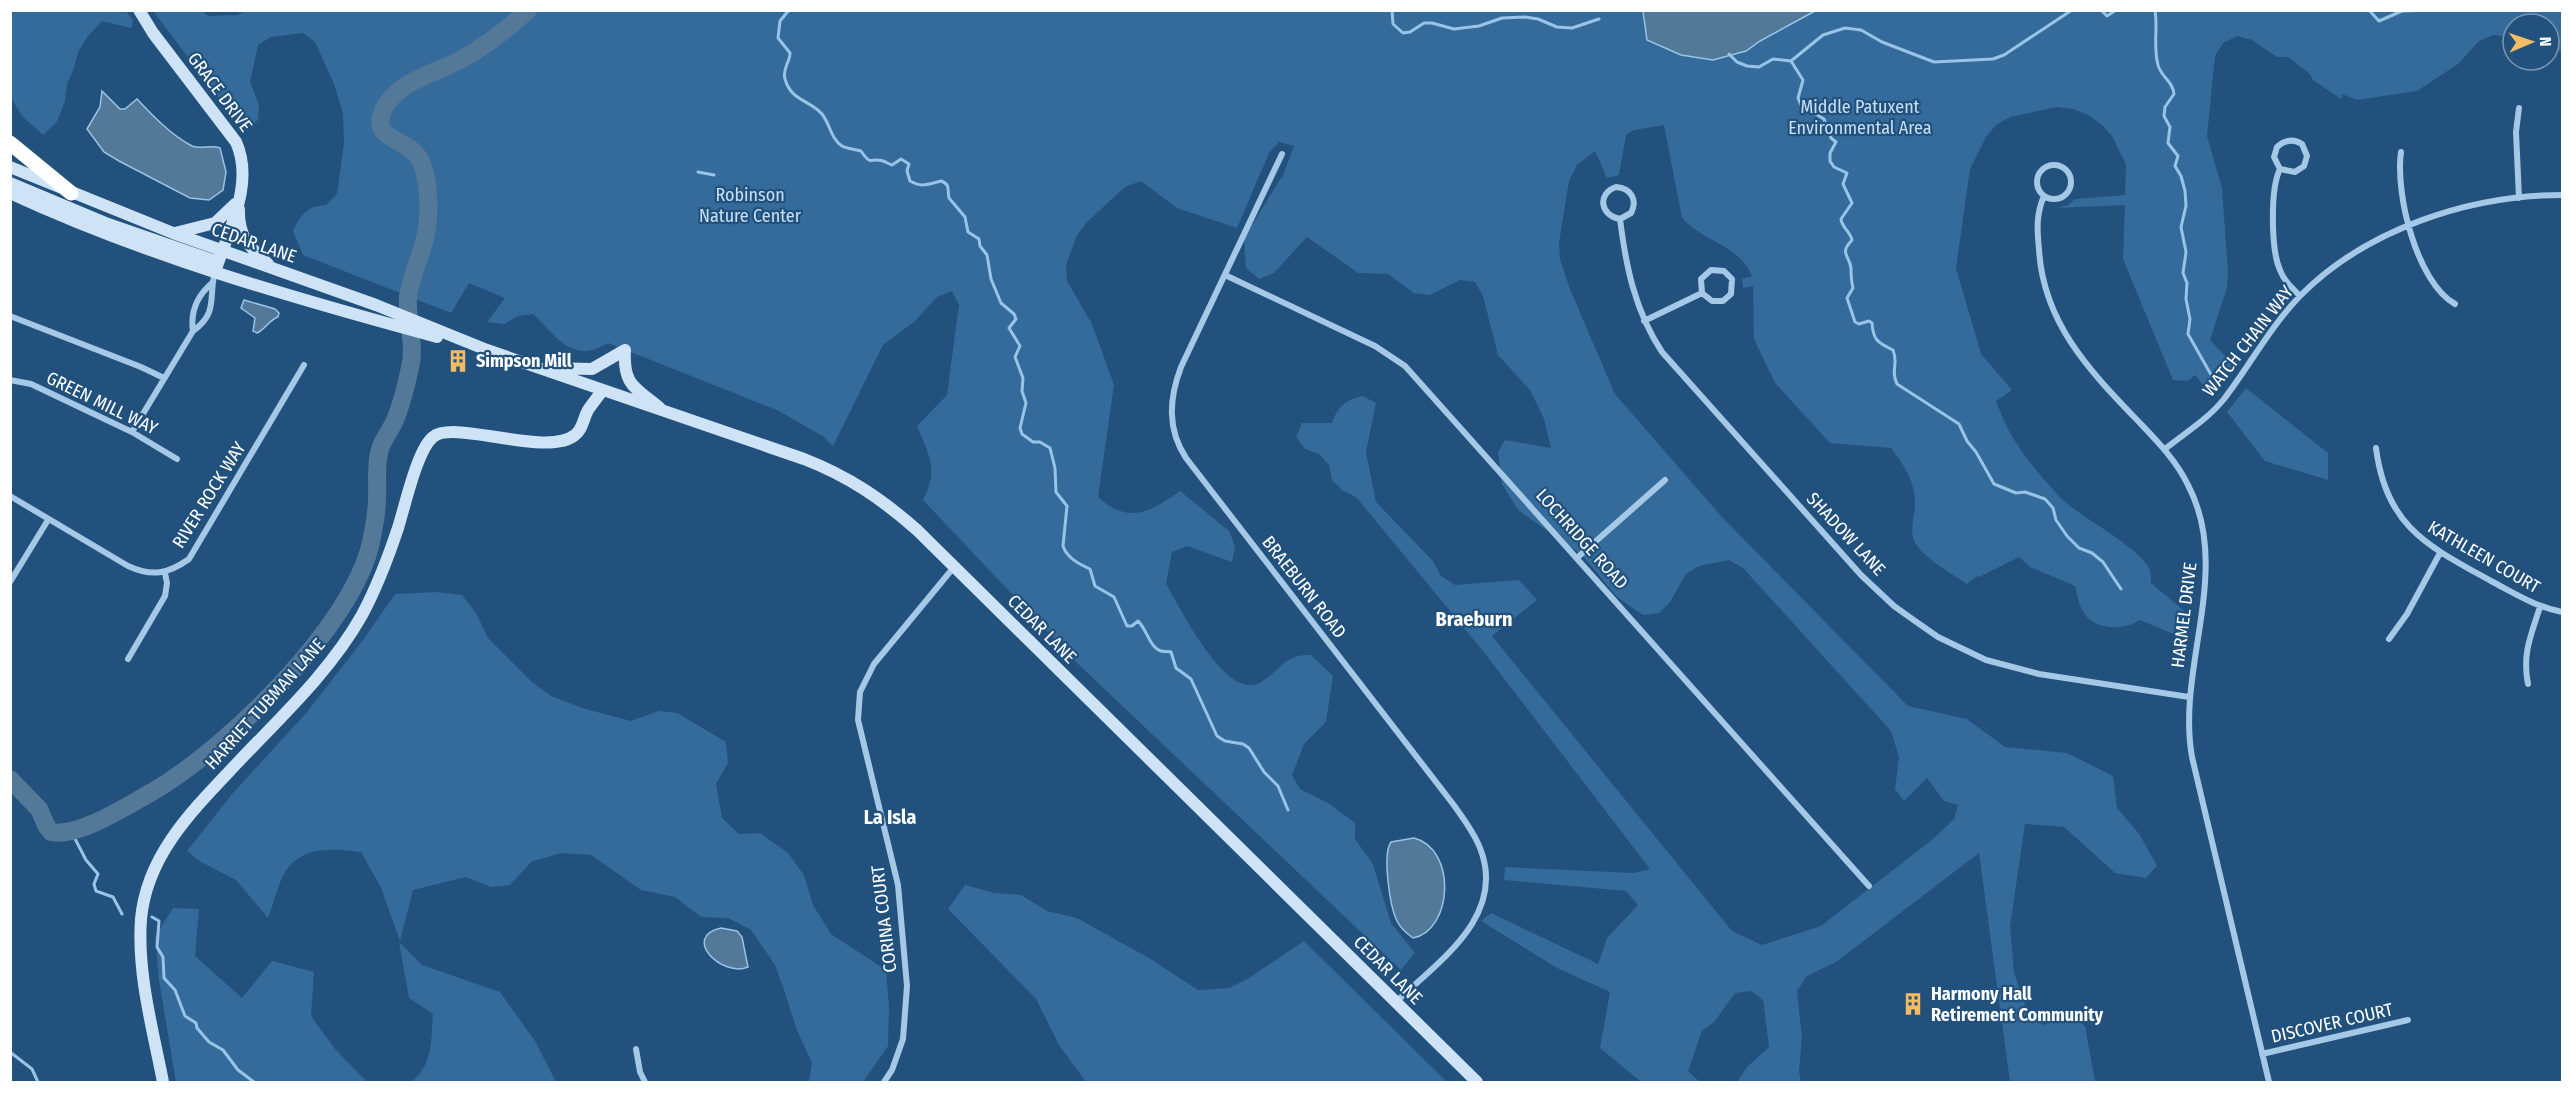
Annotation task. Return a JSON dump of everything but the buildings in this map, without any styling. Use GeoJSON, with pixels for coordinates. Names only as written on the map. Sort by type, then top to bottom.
{"type":"FeatureCollection","features":[{"type":"Feature","properties":{"kind":"highway"},"geometry":{"type":"LineString","coordinates":[[10,143],[71,193]]}},
{"type":"Feature","properties":{"kind":"main road","name":"GRACE DRIVE"},"geometry":{"type":"LineString","coordinates":[[139,10],[153,33],[236,142],[244,169],[240,198],[217,267]]}},
{"type":"Feature","properties":{"kind":"main road","name":"CEDAR LANE"},"geometry":{"type":"LineString","coordinates":[[10,167],[173,233],[217,267],[274,269],[376,305],[534,367],[804,459],[854,481],[894,510],[954,567],[1477,1083]]}},
{"type":"Feature","properties":{"kind":"main road"},"geometry":{"type":"LineString","coordinates":[[10,183],[217,267]]}},
{"type":"Feature","properties":{"kind":"main road","name":"CEDAR LANE"},"geometry":{"type":"LineString","coordinates":[[10,193],[101,231],[380,322],[488,350]]}},
{"type":"Feature","properties":{"kind":"main road"},"geometry":{"type":"LineString","coordinates":[[173,233],[215,224],[240,198]]}},
{"type":"Feature","properties":{"kind":"main road"},"geometry":{"type":"LineString","coordinates":[[240,198],[240,228],[243,238],[251,249],[274,269]]}},
{"type":"Feature","properties":{"kind":"main road"},"geometry":{"type":"LineString","coordinates":[[534,367],[592,369],[625,350],[624,367],[627,378],[666,412]]}},
{"type":"Feature","properties":{"kind":"main road","name":"HARRIET TUBMAN LANE"},"geometry":{"type":"LineString","coordinates":[[163,1083],[142,968],[141,921],[150,879],[159,858],[173,836],[209,792],[304,692],[349,636],[380,580],[421,455],[430,439],[436,434],[451,431],[508,440],[566,440],[580,431],[587,412],[602,391]]}},
{"type":"Feature","properties":{"kind":"street"},"geometry":{"type":"LineString","coordinates":[[2519,108],[2516,132],[2519,198]]}},
{"type":"Feature","properties":{"kind":"street"},"geometry":{"type":"LineString","coordinates":[[2280,169],[2295,172],[2304,166],[2307,156],[2302,144],[2287,140],[2277,147],[2274,157],[2280,169],[2274,191],[2276,259],[2285,281],[2300,296]]}},
{"type":"Feature","properties":{"kind":"street"},"geometry":{"type":"LineString","coordinates":[[2401,152],[2400,191],[2408,226],[2431,282],[2445,299],[2455,304]]}},
{"type":"Feature","properties":{"kind":"street","name":"BRAEBURN ROAD"},"geometry":{"type":"LineString","coordinates":[[1282,154],[1181,367],[1173,392],[1173,426],[1180,449],[1453,804],[1475,837],[1484,860],[1483,905],[1471,927],[1460,941],[1395,1003]]}},
{"type":"Feature","properties":{"kind":"street","name":"HARMEL DRIVE"},"geometry":{"type":"LineString","coordinates":[[2051,165],[2065,169],[2071,180],[2067,193],[2056,199],[2044,196],[2037,187],[2040,173],[2051,165]]}},
{"type":"Feature","properties":{"kind":"street"},"geometry":{"type":"LineString","coordinates":[[1616,187],[1626,189],[1631,193],[1634,203],[1631,213],[1620,219],[1607,214],[1602,203],[1606,194],[1616,187]]}},
{"type":"Feature","properties":{"kind":"street","name":"WATCH CHAIN WAY"},"geometry":{"type":"LineString","coordinates":[[2165,449],[2223,400],[2267,336],[2300,296],[2356,252],[2408,226],[2474,206],[2519,198],[2562,195]]}},
{"type":"Feature","properties":{"kind":"street","name":"HARMEL DRIVE"},"geometry":{"type":"LineString","coordinates":[[2044,196],[2039,207],[2037,222],[2039,259],[2045,290],[2055,318],[2070,344],[2092,373],[2165,449],[2179,467],[2195,497],[2206,542],[2205,582],[2189,697],[2188,729],[2192,757],[2269,1083]]}},
{"type":"Feature","properties":{"kind":"street","name":"SHADOW LANE"},"geometry":{"type":"LineString","coordinates":[[1620,219],[1630,283],[1653,339],[1673,366],[1861,575],[1894,606],[1962,649],[2014,669],[2189,697]]}},
{"type":"Feature","properties":{"kind":"street"},"geometry":{"type":"LineString","coordinates":[[193,331],[191,317],[200,294],[217,267]]}},
{"type":"Feature","properties":{"kind":"street"},"geometry":{"type":"LineString","coordinates":[[132,432],[193,331],[204,323],[214,299],[217,267]]}},
{"type":"Feature","properties":{"kind":"street"},"geometry":{"type":"LineString","coordinates":[[1711,270],[1724,271],[1732,279],[1731,294],[1723,301],[1712,302],[1702,293],[1701,279],[1711,270]]}},
{"type":"Feature","properties":{"kind":"street","name":"LOCHRIDGE ROAD"},"geometry":{"type":"LineString","coordinates":[[1225,275],[1375,346],[1405,366],[1578,557],[1869,886]]}},
{"type":"Feature","properties":{"kind":"street"},"geometry":{"type":"LineString","coordinates":[[1644,321],[1702,293]]}},
{"type":"Feature","properties":{"kind":"street"},"geometry":{"type":"LineString","coordinates":[[10,316],[164,378]]}},
{"type":"Feature","properties":{"kind":"street","name":"RIVER ROCK WAY"},"geometry":{"type":"LineString","coordinates":[[165,573],[178,567],[192,554],[303,365]]}},
{"type":"Feature","properties":{"kind":"street","name":"GREEN MILL WAY"},"geometry":{"type":"LineString","coordinates":[[10,380],[31,384],[132,432],[177,459]]}},
{"type":"Feature","properties":{"kind":"street","name":"KATHLEEN COURT"},"geometry":{"type":"LineString","coordinates":[[2376,448],[2381,477],[2390,501],[2410,530],[2440,553],[2540,607],[2562,612]]}},
{"type":"Feature","properties":{"kind":"street"},"geometry":{"type":"LineString","coordinates":[[1578,557],[1665,480]]}},
{"type":"Feature","properties":{"kind":"street"},"geometry":{"type":"LineString","coordinates":[[10,496],[128,566],[141,572],[165,573],[167,583],[165,596],[128,659]]}},
{"type":"Feature","properties":{"kind":"street"},"geometry":{"type":"LineString","coordinates":[[10,582],[48,520]]}},
{"type":"Feature","properties":{"kind":"street"},"geometry":{"type":"LineString","coordinates":[[2389,639],[2407,614],[2440,553]]}},
{"type":"Feature","properties":{"kind":"street","name":"CORINA COURT"},"geometry":{"type":"LineString","coordinates":[[884,1083],[898,1054],[906,1025],[905,953],[898,885],[861,737],[858,705],[863,682],[874,664],[954,567]]}},
{"type":"Feature","properties":{"kind":"street"},"geometry":{"type":"LineString","coordinates":[[2528,684],[2524,664],[2525,653],[2540,607]]}},
{"type":"Feature","properties":{"kind":"street","name":"DISCOVER COURT"},"geometry":{"type":"LineString","coordinates":[[2262,1054],[2408,1020]]}},
{"type":"Feature","properties":{"kind":"street"},"geometry":{"type":"LineString","coordinates":[[636,1049],[640,1072],[645,1083]]}},
{"type":"Feature","properties":{"kind":"green space"},"geometry":{"type":"Polygon","coordinates":[[[246,10],[2562,10],[2562,52],[2561,12],[2501,12],[2501,36],[2493,35],[2479,41],[2458,64],[2417,91],[2357,100],[2342,94],[2341,99],[2313,80],[2310,74],[2288,57],[2277,57],[2252,40],[2237,36],[2223,43],[2215,56],[2207,136],[2222,188],[2228,272],[2227,288],[2210,340],[2234,365],[2211,395],[2195,375],[2188,381],[2173,380],[2123,259],[2125,205],[2057,208],[2068,205],[2075,199],[2125,195],[2126,165],[2112,136],[2088,115],[2073,109],[2057,107],[2010,117],[1996,125],[1986,137],[1970,169],[1956,268],[1981,354],[2012,390],[1996,401],[2001,415],[2022,452],[2060,497],[2134,551],[2150,570],[2151,583],[2189,615],[2185,639],[2140,620],[2119,627],[2095,623],[2082,610],[2075,586],[2030,567],[2019,557],[1977,576],[1967,584],[1935,562],[1918,547],[1913,537],[1915,503],[1913,487],[1904,467],[1891,448],[1830,443],[1775,383],[1754,339],[1753,286],[1743,288],[1742,279],[1752,276],[1738,257],[1682,218],[1664,125],[1634,130],[1626,135],[1619,175],[1607,178],[1595,151],[1577,165],[1569,181],[1559,243],[1560,259],[1570,289],[1615,394],[1721,516],[1908,706],[1967,719],[2005,747],[2067,753],[2113,776],[2117,808],[2140,835],[2157,866],[2146,878],[2115,873],[2064,827],[2025,824],[2010,926],[2014,973],[2030,1019],[2045,1025],[2056,1018],[2065,1016],[2085,1026],[2095,1082],[2010,1082],[1979,853],[1836,962],[1807,976],[1797,991],[1802,1038],[1799,1071],[1801,1082],[1737,1082],[1747,1067],[1769,1047],[1763,1000],[1751,991],[1735,993],[1715,1021],[1702,1031],[1688,1071],[1700,1082],[1641,1082],[1600,1048],[1610,992],[1557,968],[1481,921],[1491,913],[1598,964],[1607,938],[1638,905],[1626,891],[1504,880],[1505,867],[1634,873],[1650,869],[1483,651],[1356,497],[1342,490],[1332,480],[1329,465],[1319,454],[1305,449],[1296,437],[1302,423],[1332,423],[1343,405],[1363,396],[1376,403],[1366,452],[1376,502],[1433,561],[1441,576],[1455,585],[1519,580],[1537,600],[1492,636],[1732,931],[1762,945],[1821,926],[1933,839],[1954,819],[1958,805],[1944,801],[1927,778],[1904,801],[1895,789],[1899,757],[1891,731],[1743,568],[1729,560],[1699,566],[1686,574],[1670,602],[1659,613],[1643,615],[1617,597],[1582,555],[1518,510],[1502,484],[1498,452],[1505,440],[1551,448],[1544,419],[1530,390],[1498,355],[1483,296],[1475,282],[1460,280],[1430,295],[1414,293],[1388,274],[1358,273],[1307,237],[1274,273],[1259,279],[1246,268],[1244,238],[1284,173],[1294,146],[1279,142],[1269,153],[1237,228],[1177,208],[1141,181],[1125,187],[1087,222],[1077,235],[1066,265],[1067,281],[1092,324],[1114,385],[1098,497],[1109,506],[1130,513],[1149,510],[1180,491],[1229,531],[1235,546],[1232,562],[1187,546],[1172,552],[1166,584],[1206,650],[1234,679],[1248,685],[1261,682],[1284,663],[1302,655],[1311,655],[1333,676],[1326,722],[1304,744],[1292,775],[1300,789],[1328,803],[1355,823],[1355,839],[1373,864],[1391,923],[1415,953],[1401,970],[1076,662],[923,500],[928,489],[931,471],[928,454],[917,426],[947,395],[959,305],[952,291],[937,297],[915,321],[883,345],[833,446],[824,437],[779,411],[608,343],[595,349],[575,350],[558,339],[533,314],[518,316],[504,324],[487,322],[505,298],[469,283],[451,313],[303,255],[293,231],[299,219],[306,212],[314,207],[326,205],[337,194],[344,143],[343,114],[334,84],[315,42],[303,33],[271,37],[258,45],[250,82],[259,105],[258,120],[246,130],[228,110],[153,11],[201,11],[209,16],[238,15],[246,10]]]}},
{"type":"Feature","properties":{"kind":"green space"},"geometry":{"type":"Polygon","coordinates":[[[10,11],[126,11],[133,20],[131,28],[102,21],[88,36],[78,52],[57,122],[43,135],[22,116],[11,98],[10,11]]]}},
{"type":"Feature","properties":{"kind":"green space"},"geometry":{"type":"Polygon","coordinates":[[[2246,388],[2328,453],[2328,480],[2265,461],[2227,412],[2246,388]]]}},
{"type":"Feature","properties":{"kind":"green space"},"geometry":{"type":"Polygon","coordinates":[[[435,592],[462,595],[476,613],[488,638],[533,683],[551,696],[582,708],[631,721],[659,711],[677,713],[726,742],[728,763],[716,784],[722,818],[739,834],[760,833],[788,853],[804,875],[813,905],[831,934],[886,970],[889,1006],[888,1046],[863,1082],[809,1082],[812,1063],[797,1030],[775,965],[751,930],[728,918],[701,917],[675,897],[641,890],[591,855],[561,853],[531,862],[510,885],[491,887],[466,877],[413,890],[400,941],[381,888],[361,852],[321,850],[311,852],[294,861],[281,880],[268,918],[236,880],[201,862],[187,851],[233,793],[307,712],[363,640],[395,594],[435,592]]]}},
{"type":"Feature","properties":{"kind":"green space"},"geometry":{"type":"Polygon","coordinates":[[[965,885],[994,893],[1021,895],[1047,911],[1077,918],[1149,958],[1198,990],[1229,988],[1249,978],[1304,941],[1447,1082],[1086,1082],[1059,1045],[1036,999],[948,909],[965,885]]]}},
{"type":"Feature","properties":{"kind":"green space"},"geometry":{"type":"Polygon","coordinates":[[[173,908],[199,909],[195,956],[242,998],[272,961],[314,972],[311,1016],[335,1049],[367,1082],[176,1082],[159,980],[155,937],[173,908]]]}},
{"type":"Feature","properties":{"kind":"green space"},"geometry":{"type":"Polygon","coordinates":[[[399,942],[422,965],[500,992],[535,1041],[556,1082],[411,1082],[423,1068],[430,1051],[433,1014],[409,998],[399,942]]]}},
{"type":"Feature","properties":{"kind":"shaded area"},"geometry":{"type":"Polygon","coordinates":[[[1643,10],[1815,11],[1746,51],[1713,60],[1681,55],[1647,40],[1643,10]]]}},
{"type":"Feature","properties":{"kind":"shaded area"},"geometry":{"type":"Polygon","coordinates":[[[102,91],[120,109],[125,109],[137,99],[170,131],[192,146],[220,148],[226,172],[223,190],[209,200],[190,198],[104,152],[87,129],[100,107],[102,91]]]}},
{"type":"Feature","properties":{"kind":"shaded area"},"geometry":{"type":"Polygon","coordinates":[[[244,300],[275,309],[279,313],[278,317],[257,333],[253,331],[255,318],[241,308],[244,300]]]}},
{"type":"Feature","properties":{"kind":"shaded area"},"geometry":{"type":"Polygon","coordinates":[[[1414,838],[1428,845],[1438,857],[1445,889],[1436,921],[1426,932],[1413,938],[1400,926],[1394,914],[1388,881],[1387,857],[1391,842],[1414,838]]]}},
{"type":"Feature","properties":{"kind":"shaded area"},"geometry":{"type":"Polygon","coordinates":[[[721,928],[737,931],[742,937],[748,967],[738,969],[727,967],[710,955],[705,947],[705,939],[710,933],[721,928]]]}},
{"type":"Feature","properties":{"kind":"waterway"},"geometry":{"type":"LineString","coordinates":[[10,779],[39,809],[51,832],[62,833],[75,830],[103,819],[182,773],[249,717],[313,647],[339,611],[359,575],[371,542],[376,509],[378,455],[397,414],[412,359],[408,297],[427,225],[428,192],[421,161],[411,149],[385,133],[380,121],[382,113],[396,93],[417,80],[471,54],[528,10]]}},
{"type":"Feature","properties":{"kind":"waterway"},"geometry":{"type":"LineString","coordinates":[[789,10],[780,21],[778,38],[790,53],[784,75],[792,92],[822,114],[835,139],[842,146],[861,151],[869,160],[884,161],[892,165],[901,159],[909,164],[907,171],[910,181],[914,183],[925,185],[941,181],[946,184],[949,198],[965,217],[968,232],[979,239],[980,246],[987,255],[991,279],[1001,303],[1014,314],[1016,319],[1009,328],[1020,346],[1015,357],[1023,378],[1022,391],[1026,403],[1020,428],[1022,434],[1033,442],[1040,442],[1050,448],[1055,468],[1056,492],[1067,506],[1063,546],[1067,554],[1090,569],[1095,586],[1114,597],[1127,626],[1132,626],[1138,621],[1157,649],[1171,652],[1176,668],[1191,679],[1217,736],[1225,741],[1243,744],[1249,748],[1264,772],[1278,786],[1288,810]]}},
{"type":"Feature","properties":{"kind":"waterway"},"geometry":{"type":"LineString","coordinates":[[1392,10],[1393,24],[1403,33],[1410,32],[1424,23],[1454,29],[1479,26],[1502,18],[1525,17],[1538,19],[1557,27],[1572,28],[1599,19]]}},
{"type":"Feature","properties":{"kind":"waterway"},"geometry":{"type":"LineString","coordinates":[[1729,54],[1737,62],[1747,66],[1759,67],[1773,59],[1791,61],[1823,35],[1845,28],[1861,30],[1882,42],[1934,62],[1993,59],[2004,55],[2072,10]]}},
{"type":"Feature","properties":{"kind":"waterway"},"geometry":{"type":"LineString","coordinates":[[2101,10],[2107,16],[2116,10]]}},
{"type":"Feature","properties":{"kind":"waterway"},"geometry":{"type":"LineString","coordinates":[[2155,10],[2158,65],[2172,86],[2174,94],[2165,107],[2164,116],[2170,127],[2168,143],[2178,156],[2175,166],[2181,176],[2185,191],[2186,206],[2181,227],[2186,252],[2183,273],[2187,283],[2186,299],[2190,319],[2188,334],[2214,380]]}},
{"type":"Feature","properties":{"kind":"waterway"},"geometry":{"type":"LineString","coordinates":[[2369,10],[2379,21],[2402,11],[2434,10]]}},
{"type":"Feature","properties":{"kind":"waterway"},"geometry":{"type":"LineString","coordinates":[[1791,61],[1803,80],[1798,98],[1801,105],[1824,119],[1831,138],[1836,142],[1830,153],[1830,161],[1834,167],[1847,173],[1843,184],[1852,203],[1841,219],[1852,240],[1845,251],[1850,263],[1853,288],[1847,298],[1855,322],[1859,324],[1869,321],[1872,323],[1877,340],[1893,350],[1894,375],[1897,384],[1959,424],[1994,484],[2016,493],[2025,492],[2045,499],[2053,508],[2056,520],[2067,536],[2079,548],[2092,553],[2103,562],[2121,589]]}},
{"type":"Feature","properties":{"kind":"waterway"},"geometry":{"type":"LineString","coordinates":[[698,172],[714,175]]}},
{"type":"Feature","properties":{"kind":"waterway"},"geometry":{"type":"LineString","coordinates":[[71,831],[86,860],[98,874],[94,884],[96,891],[113,897],[122,914]]}},
{"type":"Feature","properties":{"kind":"waterway"},"geometry":{"type":"LineString","coordinates":[[152,917],[159,921],[157,947],[163,957],[164,978],[175,990],[185,1016],[196,1023],[197,1028],[209,1042],[223,1050],[238,1070],[254,1082]]}},
{"type":"Feature","properties":{"kind":"waterway"},"geometry":{"type":"LineString","coordinates":[[10,1052],[32,1069],[38,1082]]}},
{"type":"Feature","properties":{"kind":"place","name":"Simpson Mill"},"geometry":{"type":"Point","coordinates":[458,361]}},
{"type":"Feature","properties":{"kind":"place","name":"Harmony Hall Retirement Community"},"geometry":{"type":"Point","coordinates":[1913,1004]}},
{"type":"Feature","properties":{"kind":"district","name":"Braeburn"},"geometry":{"type":"Point","coordinates":[1474,619]}},
{"type":"Feature","properties":{"kind":"district","name":"La Isla"},"geometry":{"type":"Point","coordinates":[890,817]}},
{"type":"Feature","properties":{"kind":"park label","name":"Middle Patuxent Environmental Area"},"geometry":{"type":"Point","coordinates":[1860,117]}},
{"type":"Feature","properties":{"kind":"park label","name":"Robinson Nature Center"},"geometry":{"type":"Point","coordinates":[750,205]}}]}
